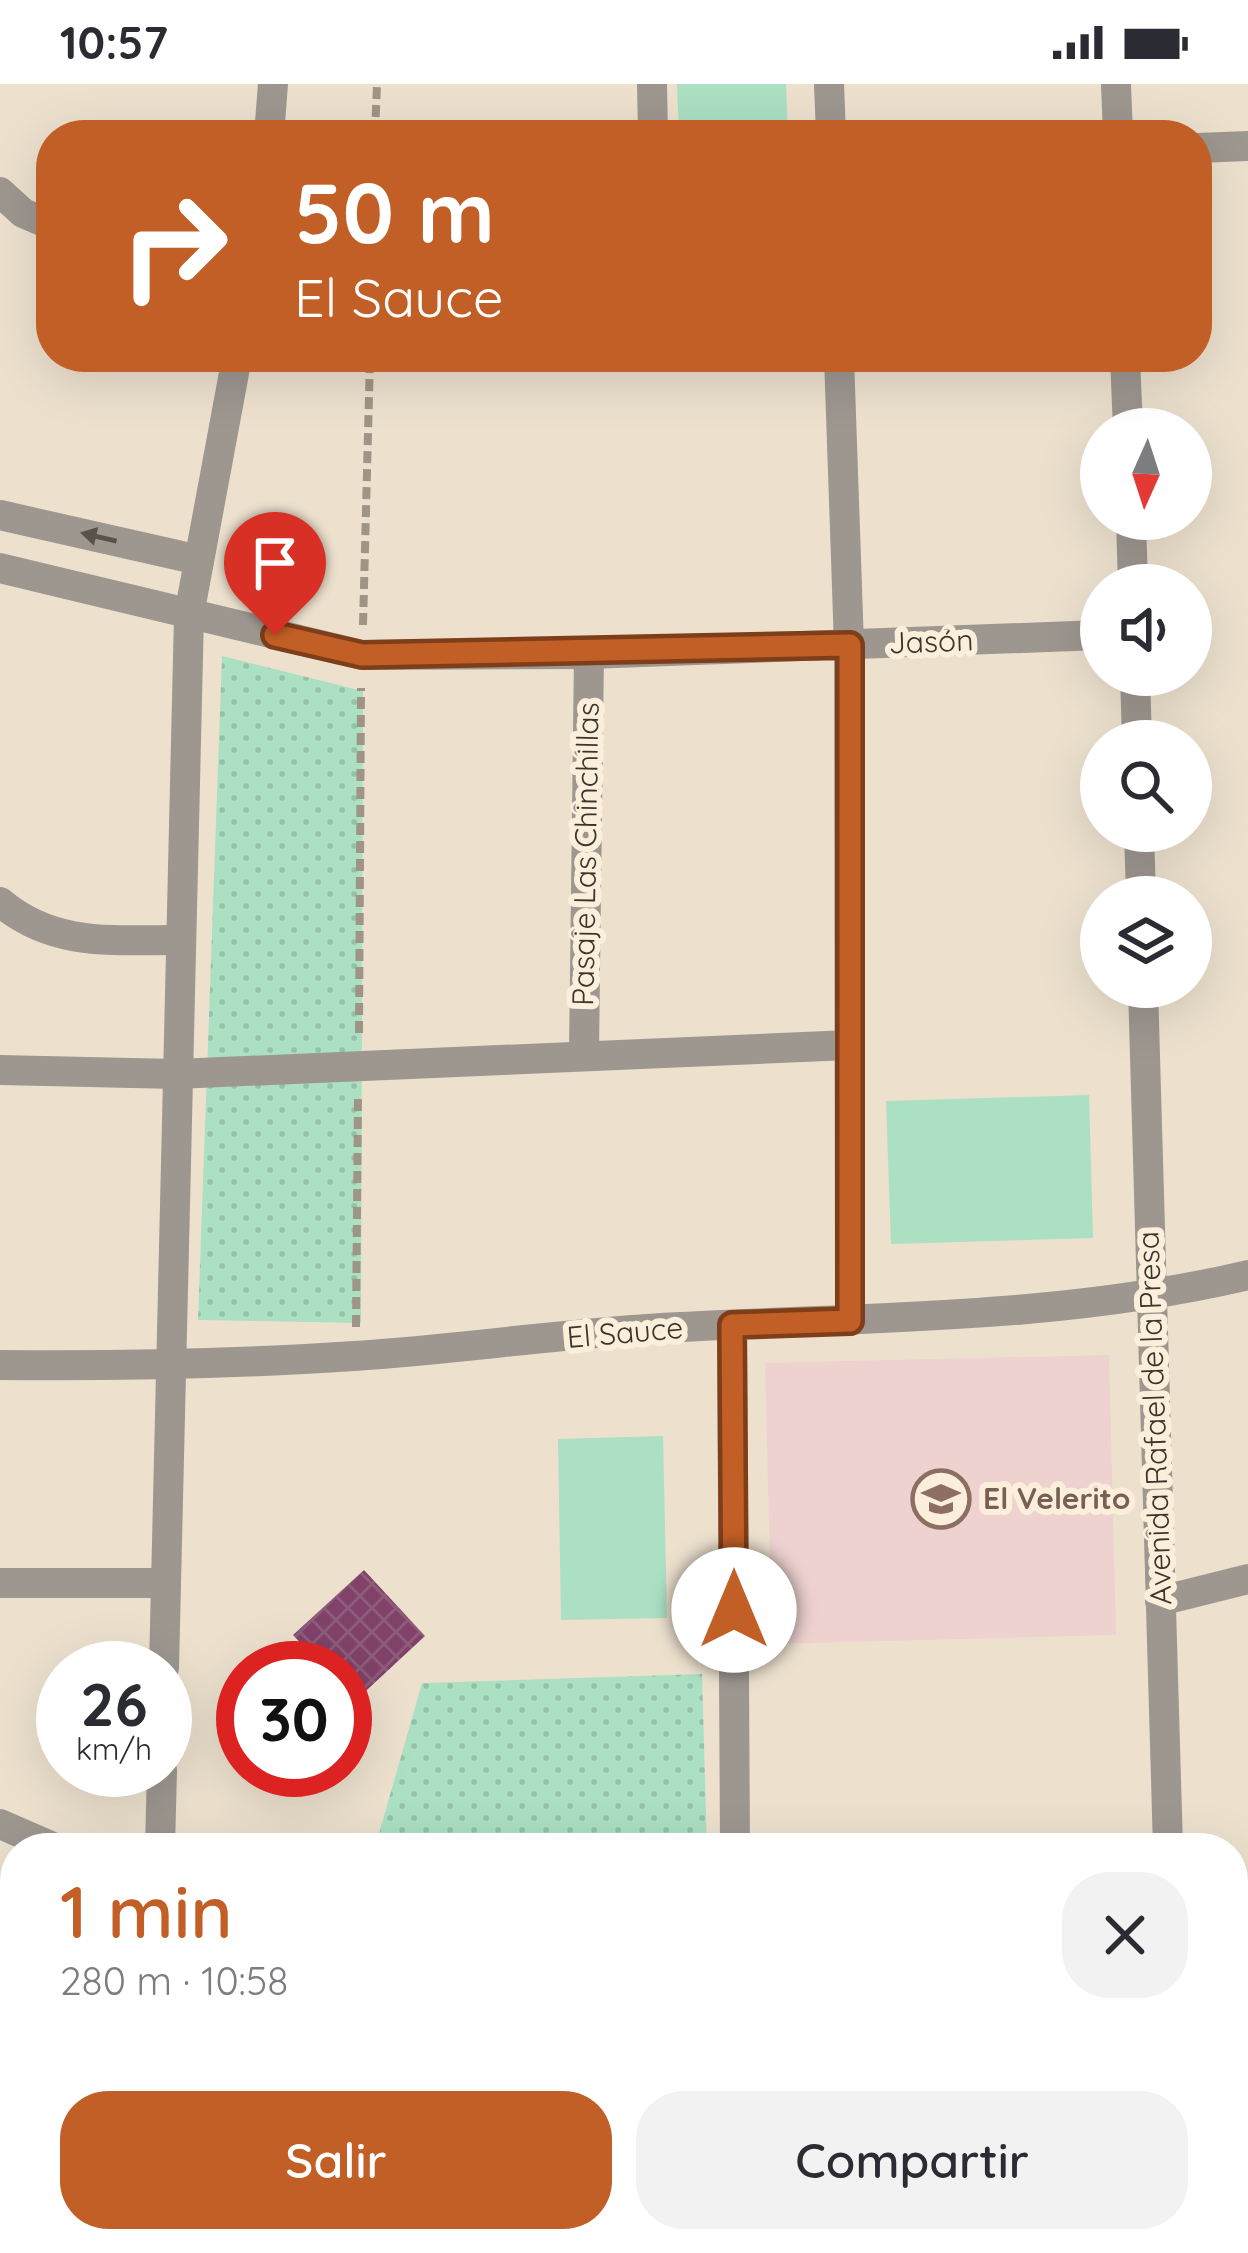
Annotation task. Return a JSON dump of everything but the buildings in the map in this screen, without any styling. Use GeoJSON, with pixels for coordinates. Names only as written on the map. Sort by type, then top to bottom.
{"type":"FeatureCollection","features":[{"type":"Feature","properties":{"kind":"street"},"geometry":{"type":"LineString","coordinates":[[269,120],[272,84]]}},
{"type":"Feature","properties":{"kind":"street"},"geometry":{"type":"LineString","coordinates":[[652,84],[653,120]]}},
{"type":"Feature","properties":{"kind":"street"},"geometry":{"type":"LineString","coordinates":[[830,84],[831,120]]}},
{"type":"Feature","properties":{"kind":"street"},"geometry":{"type":"LineString","coordinates":[[1116,84],[1117,120]]}},
{"type":"Feature","properties":{"kind":"street"},"geometry":{"type":"LineString","coordinates":[[1212,147],[1248,146]]}},
{"type":"Feature","properties":{"kind":"street"},"geometry":{"type":"LineString","coordinates":[[0,192],[36,218]]}},
{"type":"Feature","properties":{"kind":"street"},"geometry":{"type":"LineString","coordinates":[[165,1641],[189,615],[234,372]]}},
{"type":"Feature","properties":{"kind":"street"},"geometry":{"type":"LineString","coordinates":[[840,372],[850,645],[850,1321]]}},
{"type":"Feature","properties":{"kind":"street"},"geometry":{"type":"LineString","coordinates":[[1126,372],[1127,408]]}},
{"type":"Feature","properties":{"kind":"street"},"geometry":{"type":"LineString","coordinates":[[0,515],[199,560]]}},
{"type":"Feature","properties":{"kind":"street","name":"Jasón"},"geometry":{"type":"LineString","coordinates":[[0,568],[362,655],[589,654],[1080,636]]}},
{"type":"Feature","properties":{"kind":"street","name":"Pasaje Las Chinchillas"},"geometry":{"type":"LineString","coordinates":[[584,1053],[589,654]]}},
{"type":"Feature","properties":{"kind":"street"},"geometry":{"type":"LineString","coordinates":[[0,902],[34,927],[73,939],[178,940]]}},
{"type":"Feature","properties":{"kind":"street","name":"Avenida Rafael de la Presa"},"geometry":{"type":"LineString","coordinates":[[1143,1008],[1168,1833]]}},
{"type":"Feature","properties":{"kind":"street"},"geometry":{"type":"LineString","coordinates":[[0,1070],[176,1074],[584,1053],[850,1046]]}},
{"type":"Feature","properties":{"kind":"street","name":"El Sauce"},"geometry":{"type":"LineString","coordinates":[[0,1365],[170,1366],[732,1325],[850,1321],[1150,1298],[1248,1275]]}},
{"type":"Feature","properties":{"kind":"street"},"geometry":{"type":"LineString","coordinates":[[732,1325],[735,1833]]}},
{"type":"Feature","properties":{"kind":"street"},"geometry":{"type":"LineString","coordinates":[[1160,1601],[1248,1580]]}},
{"type":"Feature","properties":{"kind":"street"},"geometry":{"type":"LineString","coordinates":[[0,1583],[166,1583]]}},
{"type":"Feature","properties":{"kind":"street"},"geometry":{"type":"LineString","coordinates":[[160,1833],[161,1797]]}},
{"type":"Feature","properties":{"kind":"path"},"geometry":{"type":"LineString","coordinates":[[376,120],[377,84]]}},
{"type":"Feature","properties":{"kind":"path"},"geometry":{"type":"LineString","coordinates":[[356,1356],[362,655],[370,372]]}},
{"type":"Feature","properties":{"kind":"shaded area","name":"El Velerito"},"geometry":{"type":"Polygon","coordinates":[[[1109,1355],[1116,1635],[772,1644],[765,1363],[1109,1355]]]}},
{"type":"Feature","properties":{"kind":"green space"},"geometry":{"type":"Polygon","coordinates":[[[677,84],[786,84],[787,120],[678,120],[677,84]]]}},
{"type":"Feature","properties":{"kind":"green space"},"geometry":{"type":"Polygon","coordinates":[[[222,656],[363,691],[361,1323],[198,1320],[222,656]]]}},
{"type":"Feature","properties":{"kind":"green space"},"geometry":{"type":"Polygon","coordinates":[[[1089,1095],[1093,1238],[891,1244],[886,1101],[1089,1095]]]}},
{"type":"Feature","properties":{"kind":"green space"},"geometry":{"type":"Polygon","coordinates":[[[663,1436],[667,1618],[561,1620],[558,1439],[663,1436]]]}},
{"type":"Feature","properties":{"kind":"green space"},"geometry":{"type":"Polygon","coordinates":[[[702,1674],[707,1833],[379,1833],[422,1683],[702,1674]]]}},
{"type":"Feature","properties":{"kind":"place","name":"El Velerito"},"geometry":{"type":"Point","coordinates":[941,1499]}},
{"type":"Feature","properties":{"kind":"route"},"geometry":{"type":"LineString","coordinates":[[275,635],[362,655],[589,654],[850,645],[850,1321],[732,1325],[734,1610]]}}]}
